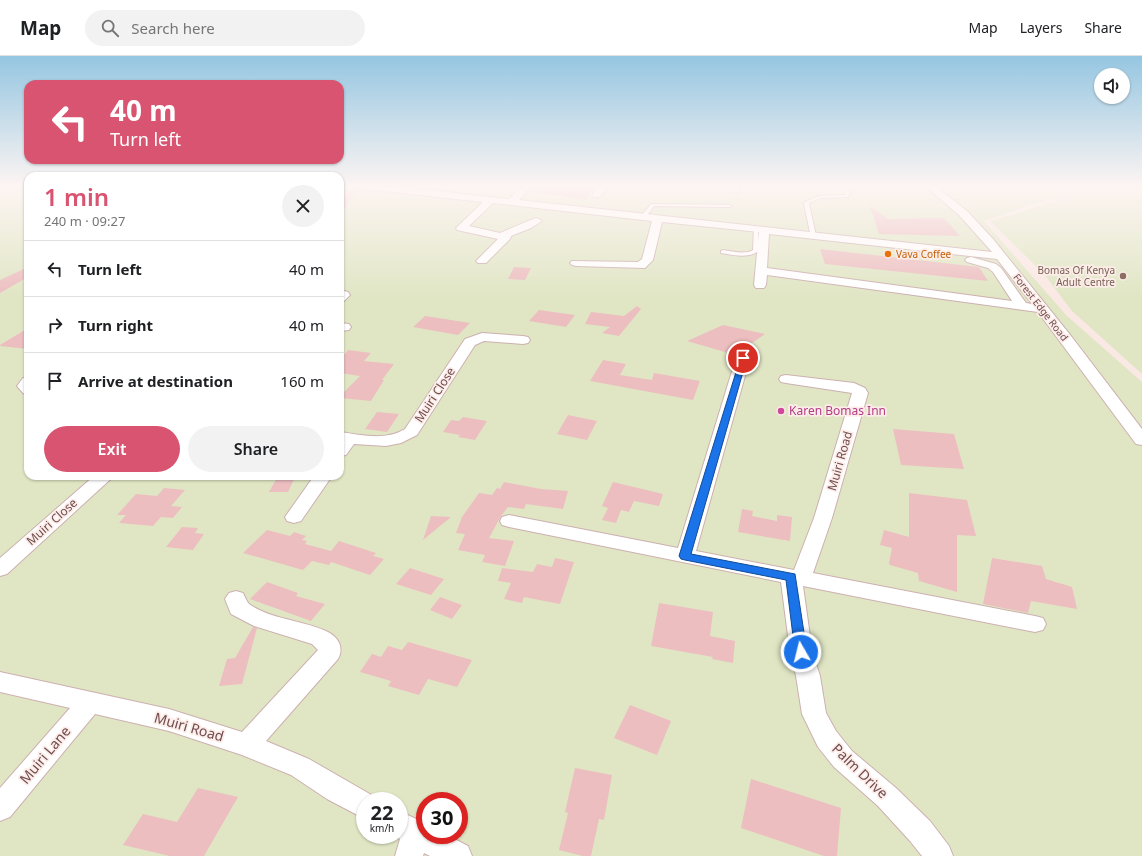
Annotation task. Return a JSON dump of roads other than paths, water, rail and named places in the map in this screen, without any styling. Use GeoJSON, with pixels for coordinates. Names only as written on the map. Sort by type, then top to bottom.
{"type":"FeatureCollection","features":[{"type":"Feature","properties":{"kind":"street"},"geometry":{"type":"LineString","coordinates":[[467,222],[461,228],[503,235],[534,222]]}},
{"type":"Feature","properties":{"kind":"street"},"geometry":{"type":"LineString","coordinates":[[576,263],[636,267],[641,266],[647,260],[657,222]]}},
{"type":"Feature","properties":{"kind":"street"},"geometry":{"type":"LineString","coordinates":[[690,222],[974,260],[992,266],[997,270],[1022,306]]}},
{"type":"Feature","properties":{"kind":"street","name":"Forest Edge Road"},"geometry":{"type":"LineString","coordinates":[[971,222],[1042,309],[1142,440]]}},
{"type":"Feature","properties":{"kind":"street"},"geometry":{"type":"LineString","coordinates":[[761,232],[813,236],[1000,256]]}},
{"type":"Feature","properties":{"kind":"street"},"geometry":{"type":"LineString","coordinates":[[760,285],[762,271],[761,232]]}},
{"type":"Feature","properties":{"kind":"street"},"geometry":{"type":"LineString","coordinates":[[482,261],[506,238],[503,235]]}},
{"type":"Feature","properties":{"kind":"street"},"geometry":{"type":"LineString","coordinates":[[762,271],[1042,309]]}},
{"type":"Feature","properties":{"kind":"street","name":"Muiri Close"},"geometry":{"type":"LineString","coordinates":[[345,437],[380,442],[404,438],[411,432],[470,342],[482,337],[523,340]]}},
{"type":"Feature","properties":{"kind":"street"},"geometry":{"type":"LineString","coordinates":[[685,556],[743,358]]}},
{"type":"Feature","properties":{"kind":"street","name":"Muiri Road"},"geometry":{"type":"LineString","coordinates":[[786,378],[851,387],[860,391],[823,518],[796,578]]}},
{"type":"Feature","properties":{"kind":"street","name":"Muiri Close"},"geometry":{"type":"LineString","coordinates":[[0,569],[100,480]]}},
{"type":"Feature","properties":{"kind":"street"},"geometry":{"type":"LineString","coordinates":[[294,517],[320,480]]}},
{"type":"Feature","properties":{"kind":"street"},"geometry":{"type":"LineString","coordinates":[[509,520],[1034,624]]}},
{"type":"Feature","properties":{"kind":"street","name":"Palm Drive"},"geometry":{"type":"LineString","coordinates":[[796,578],[801,652],[808,676],[814,714],[827,739],[843,759],[887,797],[920,831],[939,856]]}},
{"type":"Feature","properties":{"kind":"street"},"geometry":{"type":"LineString","coordinates":[[236,599],[239,608],[262,620],[320,638],[329,645],[330,653],[247,745]]}},
{"type":"Feature","properties":{"kind":"street","name":"Muiri Road"},"geometry":{"type":"LineString","coordinates":[[0,682],[169,720],[247,745],[300,767],[356,801]]}},
{"type":"Feature","properties":{"kind":"street","name":"Muiri Lane"},"geometry":{"type":"LineString","coordinates":[[0,808],[89,703]]}},
{"type":"Feature","properties":{"kind":"street"},"geometry":{"type":"LineString","coordinates":[[408,838],[458,856]]}},
{"type":"Feature","properties":{"kind":"lane"},"geometry":{"type":"LineString","coordinates":[[810,222],[813,236]]}},
{"type":"Feature","properties":{"kind":"lane"},"geometry":{"type":"LineString","coordinates":[[723,252],[748,254],[754,252],[756,250],[761,232]]}},
{"type":"Feature","properties":{"kind":"place","name":"Vava Coffee"},"geometry":{"type":"Point","coordinates":[888,254]}},
{"type":"Feature","properties":{"kind":"place","name":"Bomas Of Kenya Adult Centre"},"geometry":{"type":"Point","coordinates":[1123,276]}},
{"type":"Feature","properties":{"kind":"place","name":"Karen Bomas Inn"},"geometry":{"type":"Point","coordinates":[781,411]}}]}
